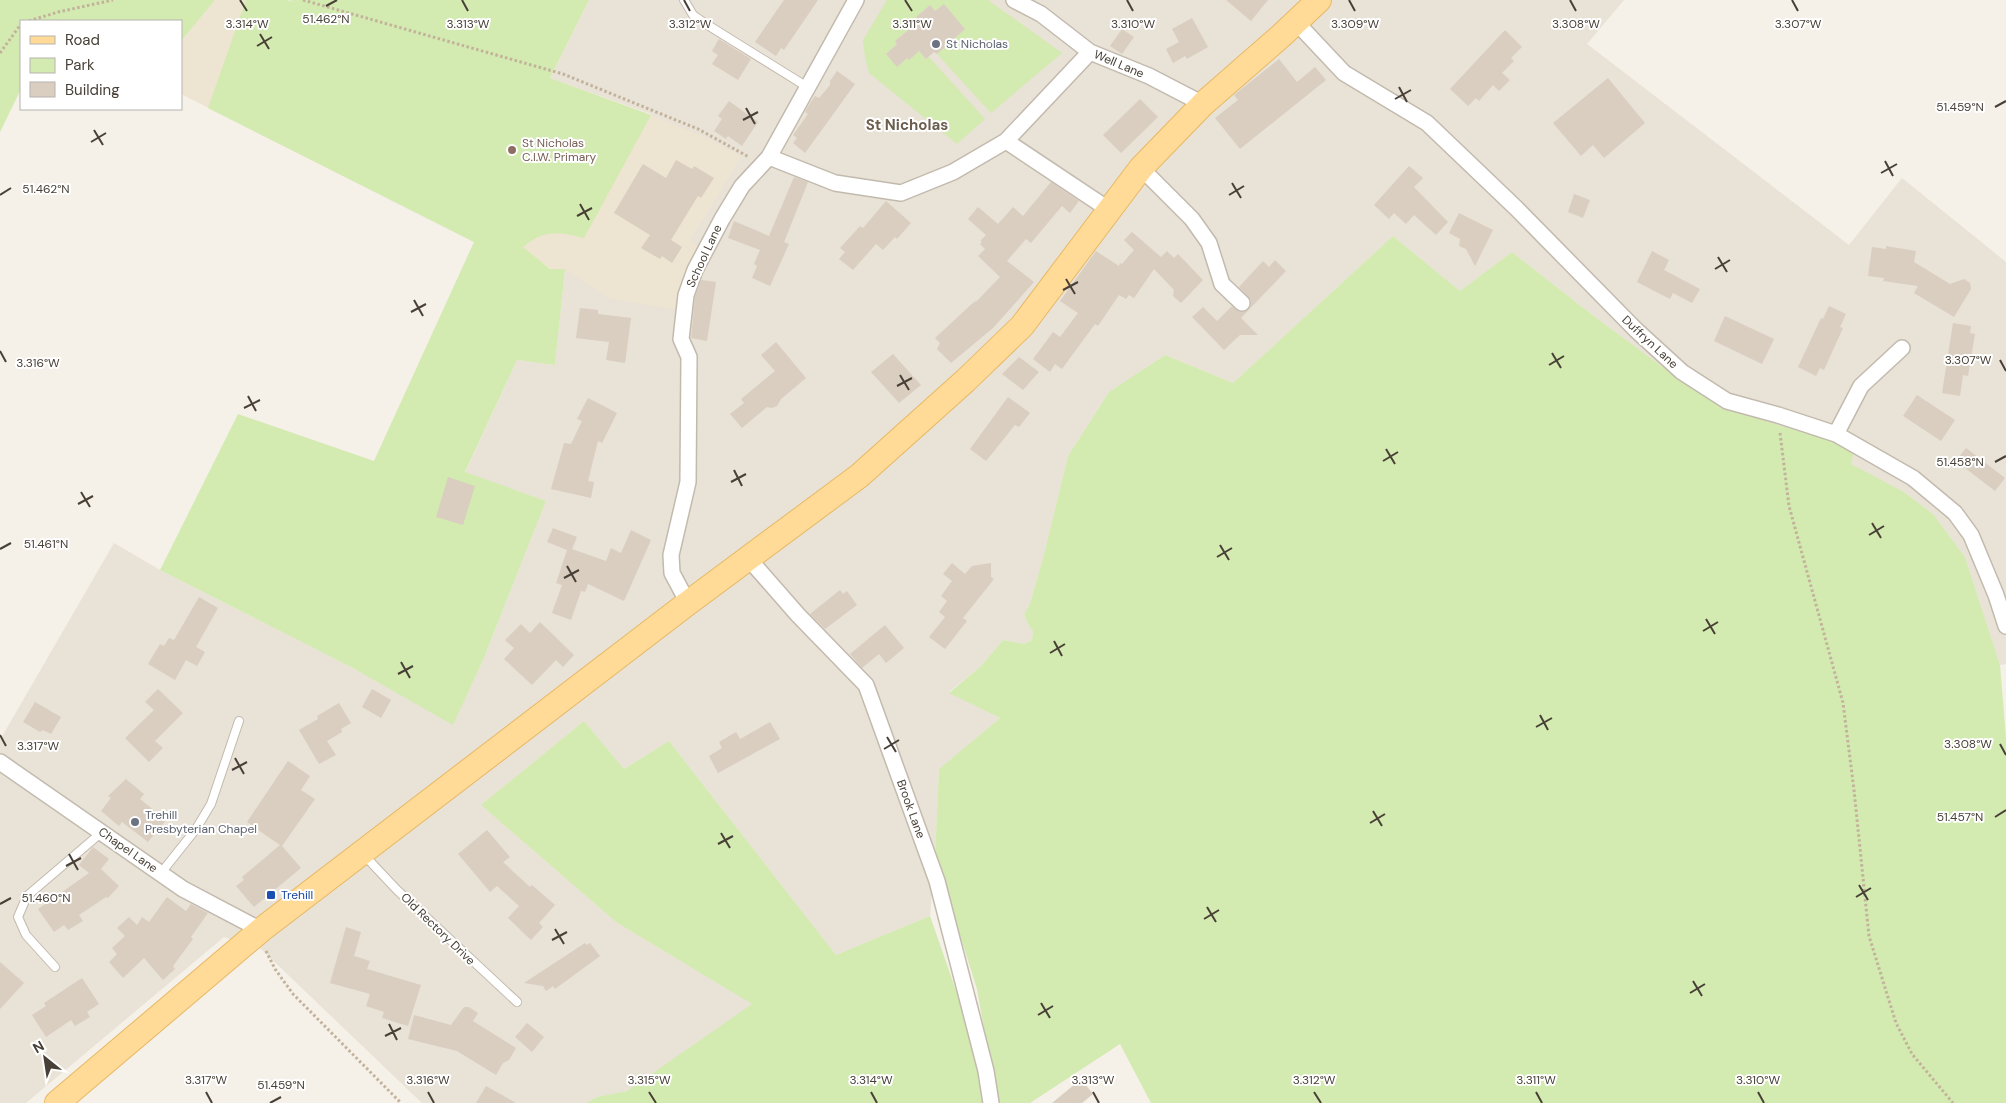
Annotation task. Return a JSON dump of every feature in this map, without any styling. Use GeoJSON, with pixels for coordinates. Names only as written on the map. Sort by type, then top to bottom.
{"type":"FeatureCollection","features":[{"type":"Feature","properties":{"kind":"main road"},"geometry":{"type":"LineString","coordinates":[[57,1103],[259,932],[361,852],[688,603],[859,476],[965,381],[1022,326],[1108,209],[1141,168],[1203,104],[1319,0]]}},
{"type":"Feature","properties":{"kind":"street","name":"School Lane"},"geometry":{"type":"LineString","coordinates":[[688,603],[672,574],[671,555],[688,482],[689,356],[681,339],[686,295],[695,270],[722,218],[742,186],[766,161],[809,88],[856,0]]}},
{"type":"Feature","properties":{"kind":"street","name":"Well Lane"},"geometry":{"type":"LineString","coordinates":[[1014,0],[1041,14],[1090,52],[1149,76],[1203,104]]}},
{"type":"Feature","properties":{"kind":"street","name":"Duffryn Lane"},"geometry":{"type":"LineString","coordinates":[[1296,22],[1344,73],[1427,123],[1516,208],[1636,330],[1682,372],[1726,400],[1836,434],[1913,478],[1955,513],[1971,535],[2001,593],[2006,626]]}},
{"type":"Feature","properties":{"kind":"street"},"geometry":{"type":"LineString","coordinates":[[766,161],[835,183],[901,193],[954,172],[1006,141],[1090,52]]}},
{"type":"Feature","properties":{"kind":"street"},"geometry":{"type":"LineString","coordinates":[[1006,141],[1108,209]]}},
{"type":"Feature","properties":{"kind":"street"},"geometry":{"type":"LineString","coordinates":[[1141,168],[1192,220],[1209,243],[1222,284],[1242,303]]}},
{"type":"Feature","properties":{"kind":"street"},"geometry":{"type":"LineString","coordinates":[[1836,434],[1861,386],[1902,348]]}},
{"type":"Feature","properties":{"kind":"street","name":"Brook Lane"},"geometry":{"type":"LineString","coordinates":[[748,558],[798,615],[866,685],[937,881],[986,1071],[991,1103]]}},
{"type":"Feature","properties":{"kind":"street","name":"Chapel Lane"},"geometry":{"type":"LineString","coordinates":[[0,762],[182,889],[259,932]]}},
{"type":"Feature","properties":{"kind":"lane"},"geometry":{"type":"LineString","coordinates":[[684,0],[693,15],[809,88]]}},
{"type":"Feature","properties":{"kind":"lane"},"geometry":{"type":"LineString","coordinates":[[161,873],[196,829],[211,804],[239,721]]}},
{"type":"Feature","properties":{"kind":"lane"},"geometry":{"type":"LineString","coordinates":[[55,967],[26,935],[18,917],[26,896],[102,832]]}},
{"type":"Feature","properties":{"kind":"lane","name":"Old Rectory Drive"},"geometry":{"type":"LineString","coordinates":[[361,852],[397,890],[517,1002]]}},
{"type":"Feature","properties":{"kind":"path"},"geometry":{"type":"LineString","coordinates":[[32,20],[58,12],[113,0]]}},
{"type":"Feature","properties":{"kind":"path"},"geometry":{"type":"LineString","coordinates":[[303,0],[563,74],[698,129],[766,161]]}},
{"type":"Feature","properties":{"kind":"path"},"geometry":{"type":"LineString","coordinates":[[0,53],[20,25]]}},
{"type":"Feature","properties":{"kind":"path"},"geometry":{"type":"LineString","coordinates":[[1778,415],[1789,506],[1843,702],[1854,790],[1868,936],[1896,1023],[1912,1054],[1953,1103]]}},
{"type":"Feature","properties":{"kind":"path"},"geometry":{"type":"LineString","coordinates":[[259,932],[274,969],[293,994],[402,1103]]}},
{"type":"Feature","properties":{"kind":"shaded area","name":"St Nicholas C.I.W. Primary"},"geometry":{"type":"Polygon","coordinates":[[[215,0],[286,0],[550,78],[651,115],[711,140],[741,156],[689,240],[698,246],[674,309],[611,299],[565,269],[551,269],[538,260],[474,242],[182,95],[182,40],[215,0]]]}},
{"type":"Feature","properties":{"kind":"shaded area"},"geometry":{"type":"Polygon","coordinates":[[[589,0],[1624,0],[1587,44],[1849,245],[1902,178],[2006,262],[2006,664],[2000,665],[1965,557],[1933,514],[1904,492],[1775,426],[1725,409],[1683,382],[1595,317],[1512,252],[1460,291],[1393,236],[1233,383],[1165,355],[1109,392],[1068,456],[1044,554],[1030,604],[1024,614],[1033,631],[1032,640],[1024,644],[1003,640],[981,666],[949,692],[1000,718],[939,769],[930,916],[836,955],[669,741],[624,769],[584,721],[481,805],[616,922],[753,1004],[627,1091],[597,1097],[586,1103],[422,1103],[261,949],[224,937],[26,1103],[0,1103],[0,740],[114,543],[160,570],[351,667],[453,724],[483,660],[546,501],[465,473],[517,360],[555,365],[565,269],[651,114],[550,78],[589,0]]]}},
{"type":"Feature","properties":{"kind":"green space"},"geometry":{"type":"Polygon","coordinates":[[[0,0],[215,0],[182,40],[182,20],[20,20],[20,91],[0,132],[0,0]]]}},
{"type":"Feature","properties":{"kind":"green space"},"geometry":{"type":"Polygon","coordinates":[[[246,0],[286,0],[294,2],[289,0],[589,0],[550,78],[651,115],[584,238],[552,233],[538,237],[523,247],[550,269],[565,269],[555,365],[517,360],[465,472],[546,501],[483,660],[453,725],[351,667],[160,570],[238,414],[374,461],[474,242],[208,108],[246,0]]]}},
{"type":"Feature","properties":{"kind":"green space"},"geometry":{"type":"Polygon","coordinates":[[[887,0],[988,0],[1062,53],[991,113],[937,54],[965,29],[944,4],[935,11],[930,5],[916,17],[919,21],[895,41],[897,44],[886,54],[897,67],[919,51],[926,59],[929,57],[985,119],[957,144],[869,73],[863,40],[887,0]]]}},
{"type":"Feature","properties":{"kind":"green space"},"geometry":{"type":"Polygon","coordinates":[[[1393,236],[1460,291],[1512,252],[1595,317],[1683,382],[1725,409],[1842,444],[1854,451],[1851,464],[1904,492],[1933,514],[1965,557],[2000,665],[2006,738],[2006,1103],[1151,1103],[1120,1044],[1030,1103],[997,1103],[977,989],[935,856],[939,769],[1000,718],[949,693],[981,666],[1003,640],[1024,644],[1032,640],[1033,631],[1024,614],[1030,604],[1044,554],[1068,456],[1109,392],[1165,355],[1233,383],[1393,236]]]}},
{"type":"Feature","properties":{"kind":"green space"},"geometry":{"type":"Polygon","coordinates":[[[584,721],[624,769],[669,741],[836,955],[930,916],[975,1045],[984,1103],[586,1103],[597,1097],[627,1091],[752,1004],[616,922],[481,805],[584,721]]]}},
{"type":"Feature","properties":{"kind":"building"},"geometry":{"type":"Polygon","coordinates":[[[784,0],[818,0],[784,50],[781,48],[776,56],[755,42],[784,0]]]}},
{"type":"Feature","properties":{"kind":"building"},"geometry":{"type":"Polygon","coordinates":[[[1226,0],[1268,0],[1251,21],[1226,0]]]}},
{"type":"Feature","properties":{"kind":"building"},"geometry":{"type":"Polygon","coordinates":[[[944,4],[965,29],[937,54],[934,52],[926,59],[919,51],[897,67],[886,54],[897,44],[895,41],[919,21],[916,17],[930,5],[935,11],[944,4]]]}},
{"type":"Feature","properties":{"kind":"building"},"geometry":{"type":"Polygon","coordinates":[[[1192,18],[1208,47],[1187,59],[1185,56],[1173,63],[1166,49],[1179,42],[1172,29],[1192,18]]]}},
{"type":"Feature","properties":{"kind":"building"},"geometry":{"type":"Polygon","coordinates":[[[1122,29],[1134,37],[1122,54],[1110,46],[1122,29]]]}},
{"type":"Feature","properties":{"kind":"building"},"geometry":{"type":"Polygon","coordinates":[[[1505,30],[1522,47],[1511,58],[1514,61],[1502,73],[1510,80],[1499,91],[1493,85],[1479,101],[1476,98],[1468,106],[1450,89],[1505,30]]]}},
{"type":"Feature","properties":{"kind":"building"},"geometry":{"type":"Polygon","coordinates":[[[719,39],[751,59],[738,80],[712,64],[718,55],[712,51],[719,39]]]}},
{"type":"Feature","properties":{"kind":"building"},"geometry":{"type":"Polygon","coordinates":[[[1279,59],[1297,82],[1315,67],[1326,80],[1240,149],[1215,118],[1238,100],[1234,95],[1279,59]]]}},
{"type":"Feature","properties":{"kind":"building"},"geometry":{"type":"Polygon","coordinates":[[[837,71],[855,84],[805,153],[793,143],[797,138],[793,135],[808,114],[805,112],[815,96],[819,98],[830,85],[830,81],[837,71]]]}},
{"type":"Feature","properties":{"kind":"building"},"geometry":{"type":"Polygon","coordinates":[[[1608,78],[1645,123],[1604,158],[1593,145],[1581,156],[1553,123],[1608,78]]]}},
{"type":"Feature","properties":{"kind":"building"},"geometry":{"type":"Polygon","coordinates":[[[1140,99],[1158,117],[1121,153],[1103,135],[1140,99]]]}},
{"type":"Feature","properties":{"kind":"building"},"geometry":{"type":"Polygon","coordinates":[[[729,101],[758,122],[742,146],[728,136],[726,139],[714,131],[722,119],[718,116],[729,101]]]}},
{"type":"Feature","properties":{"kind":"building"},"geometry":{"type":"Polygon","coordinates":[[[676,160],[692,169],[694,166],[714,178],[701,198],[698,196],[671,240],[682,247],[672,263],[662,256],[660,259],[641,248],[650,235],[614,213],[643,164],[666,178],[676,160]]]}},
{"type":"Feature","properties":{"kind":"building"},"geometry":{"type":"Polygon","coordinates":[[[1409,166],[1423,178],[1414,187],[1448,222],[1436,235],[1414,215],[1406,224],[1394,213],[1389,219],[1374,205],[1409,166]]]}},
{"type":"Feature","properties":{"kind":"building"},"geometry":{"type":"Polygon","coordinates":[[[794,177],[808,182],[784,242],[789,244],[770,286],[752,278],[757,266],[754,264],[760,250],[728,238],[734,221],[769,236],[794,177]]]}},
{"type":"Feature","properties":{"kind":"building"},"geometry":{"type":"Polygon","coordinates":[[[1051,182],[1079,201],[1070,213],[1062,206],[1031,243],[1026,239],[1007,261],[1034,282],[993,328],[951,363],[937,349],[940,343],[935,338],[976,302],[1000,277],[978,256],[985,249],[980,244],[982,242],[980,241],[986,235],[968,219],[978,207],[998,224],[1013,207],[1023,216],[1051,182]]]}},
{"type":"Feature","properties":{"kind":"building"},"geometry":{"type":"Polygon","coordinates":[[[1574,194],[1590,200],[1583,218],[1568,212],[1574,194]]]}},
{"type":"Feature","properties":{"kind":"building"},"geometry":{"type":"Polygon","coordinates":[[[886,201],[911,223],[897,239],[895,237],[883,250],[876,244],[853,270],[839,259],[845,252],[840,248],[860,226],[863,228],[886,201]]]}},
{"type":"Feature","properties":{"kind":"building"},"geometry":{"type":"Polygon","coordinates":[[[1459,213],[1493,230],[1475,266],[1466,249],[1459,246],[1460,239],[1449,233],[1459,213]]]}},
{"type":"Feature","properties":{"kind":"building"},"geometry":{"type":"Polygon","coordinates":[[[1132,232],[1161,257],[1167,251],[1174,258],[1178,254],[1203,280],[1181,303],[1173,296],[1174,290],[1154,269],[1134,298],[1129,295],[1126,299],[1119,295],[1098,326],[1095,324],[1062,369],[1055,364],[1050,372],[1033,359],[1053,332],[1060,337],[1078,313],[1060,301],[1096,251],[1119,266],[1120,263],[1122,264],[1134,250],[1124,240],[1132,232]]]}},
{"type":"Feature","properties":{"kind":"building"},"geometry":{"type":"Polygon","coordinates":[[[1886,246],[1916,251],[1914,262],[1950,284],[1964,279],[1970,283],[1971,289],[1954,317],[1914,293],[1918,286],[1883,281],[1884,278],[1868,276],[1872,247],[1886,249],[1886,246]]]}},
{"type":"Feature","properties":{"kind":"building"},"geometry":{"type":"Polygon","coordinates":[[[1652,251],[1669,260],[1664,270],[1700,289],[1692,303],[1673,293],[1670,299],[1637,282],[1652,251]]]}},
{"type":"Feature","properties":{"kind":"building"},"geometry":{"type":"Polygon","coordinates":[[[1275,260],[1286,271],[1241,318],[1258,335],[1240,335],[1224,350],[1192,317],[1203,307],[1217,321],[1232,306],[1240,312],[1248,310],[1251,306],[1251,300],[1239,287],[1263,261],[1269,267],[1275,260]]]}},
{"type":"Feature","properties":{"kind":"building"},"geometry":{"type":"Polygon","coordinates":[[[701,280],[716,282],[707,341],[691,338],[695,297],[701,280]]]}},
{"type":"Feature","properties":{"kind":"building"},"geometry":{"type":"Polygon","coordinates":[[[1829,306],[1846,314],[1840,327],[1843,328],[1824,370],[1820,368],[1816,376],[1798,367],[1821,318],[1823,319],[1829,306]]]}},
{"type":"Feature","properties":{"kind":"building"},"geometry":{"type":"Polygon","coordinates":[[[580,308],[598,310],[598,314],[631,318],[625,363],[606,360],[609,342],[576,338],[580,308]]]}},
{"type":"Feature","properties":{"kind":"building"},"geometry":{"type":"Polygon","coordinates":[[[1725,316],[1774,339],[1762,364],[1714,341],[1725,316]]]}},
{"type":"Feature","properties":{"kind":"building"},"geometry":{"type":"Polygon","coordinates":[[[1953,323],[1971,326],[1970,333],[1975,334],[1968,376],[1963,375],[1960,396],[1942,393],[1953,323]]]}},
{"type":"Feature","properties":{"kind":"building"},"geometry":{"type":"Polygon","coordinates":[[[776,342],[806,378],[781,399],[777,406],[767,407],[742,428],[730,414],[744,403],[741,399],[775,371],[761,355],[776,342]]]}},
{"type":"Feature","properties":{"kind":"building"},"geometry":{"type":"Polygon","coordinates":[[[893,354],[921,385],[899,403],[871,372],[893,354]]]}},
{"type":"Feature","properties":{"kind":"building"},"geometry":{"type":"Polygon","coordinates":[[[1019,357],[1039,372],[1023,390],[1002,374],[1019,357]]]}},
{"type":"Feature","properties":{"kind":"building"},"geometry":{"type":"Polygon","coordinates":[[[1917,395],[1955,420],[1941,441],[1903,416],[1917,395]]]}},
{"type":"Feature","properties":{"kind":"building"},"geometry":{"type":"Polygon","coordinates":[[[1008,397],[1030,413],[1019,427],[1015,425],[986,461],[970,449],[1008,397]]]}},
{"type":"Feature","properties":{"kind":"building"},"geometry":{"type":"Polygon","coordinates":[[[588,398],[617,413],[602,443],[598,441],[588,481],[594,482],[591,498],[551,489],[564,443],[571,444],[582,421],[577,419],[588,398]]]}},
{"type":"Feature","properties":{"kind":"building"},"geometry":{"type":"Polygon","coordinates":[[[1966,448],[2005,478],[1995,491],[1956,461],[1966,448]]]}},
{"type":"Feature","properties":{"kind":"building"},"geometry":{"type":"Polygon","coordinates":[[[448,477],[475,486],[463,525],[436,517],[448,477]]]}},
{"type":"Feature","properties":{"kind":"building"},"geometry":{"type":"Polygon","coordinates":[[[553,528],[577,537],[572,549],[606,561],[611,548],[621,553],[631,530],[651,540],[624,601],[588,584],[585,592],[581,591],[571,620],[552,613],[562,585],[556,583],[567,550],[547,542],[553,528]]]}},
{"type":"Feature","properties":{"kind":"building"},"geometry":{"type":"Polygon","coordinates":[[[952,563],[965,574],[972,566],[991,563],[991,577],[994,579],[963,618],[967,621],[945,649],[929,637],[945,617],[939,612],[947,601],[941,596],[952,581],[943,574],[952,563]]]}},
{"type":"Feature","properties":{"kind":"building"},"geometry":{"type":"Polygon","coordinates":[[[840,590],[843,594],[847,591],[857,605],[825,629],[810,614],[840,590]]]}},
{"type":"Feature","properties":{"kind":"building"},"geometry":{"type":"Polygon","coordinates":[[[199,597],[218,608],[196,647],[205,652],[197,666],[186,660],[175,680],[148,664],[160,644],[164,646],[169,638],[174,640],[199,597]]]}},
{"type":"Feature","properties":{"kind":"building"},"geometry":{"type":"Polygon","coordinates":[[[540,622],[574,655],[563,667],[556,660],[532,685],[504,659],[514,648],[505,640],[521,624],[530,633],[540,622]]]}},
{"type":"Feature","properties":{"kind":"building"},"geometry":{"type":"Polygon","coordinates":[[[885,625],[904,648],[886,663],[879,654],[862,668],[850,654],[885,625]]]}},
{"type":"Feature","properties":{"kind":"building"},"geometry":{"type":"Polygon","coordinates":[[[158,689],[183,713],[155,741],[163,748],[149,762],[125,738],[154,710],[145,702],[158,689]]]}},
{"type":"Feature","properties":{"kind":"building"},"geometry":{"type":"Polygon","coordinates":[[[372,689],[391,700],[381,718],[362,707],[372,689]]]}},
{"type":"Feature","properties":{"kind":"building"},"geometry":{"type":"Polygon","coordinates":[[[35,702],[61,717],[51,734],[43,730],[40,732],[23,722],[35,702]]]}},
{"type":"Feature","properties":{"kind":"building"},"geometry":{"type":"Polygon","coordinates":[[[339,703],[351,723],[341,729],[342,732],[327,741],[336,755],[319,764],[299,730],[318,719],[317,716],[339,703]]]}},
{"type":"Feature","properties":{"kind":"building"},"geometry":{"type":"Polygon","coordinates":[[[770,722],[780,739],[718,773],[709,756],[722,748],[719,742],[736,732],[740,739],[770,722]]]}},
{"type":"Feature","properties":{"kind":"building"},"geometry":{"type":"Polygon","coordinates":[[[288,761],[310,776],[301,790],[315,799],[282,846],[301,868],[254,907],[236,886],[244,880],[242,877],[280,845],[247,822],[288,761]]]}},
{"type":"Feature","properties":{"kind":"building"},"geometry":{"type":"Polygon","coordinates":[[[126,779],[144,794],[140,799],[166,820],[148,842],[122,822],[119,826],[101,811],[111,798],[108,796],[126,779]]]}},
{"type":"Feature","properties":{"kind":"building"},"geometry":{"type":"Polygon","coordinates":[[[487,830],[510,857],[503,862],[530,887],[532,885],[555,905],[539,923],[543,927],[531,940],[508,918],[519,906],[497,886],[490,892],[458,854],[487,830]]]}},
{"type":"Feature","properties":{"kind":"building"},"geometry":{"type":"Polygon","coordinates":[[[93,847],[109,859],[101,869],[119,886],[108,898],[106,897],[79,915],[83,921],[68,930],[64,925],[54,932],[38,909],[89,873],[79,865],[93,847]]]}},
{"type":"Feature","properties":{"kind":"building"},"geometry":{"type":"Polygon","coordinates":[[[167,897],[186,911],[191,904],[208,913],[191,937],[193,939],[173,966],[175,969],[163,980],[144,958],[123,978],[109,962],[117,954],[112,948],[125,936],[117,928],[129,917],[137,925],[142,917],[149,922],[167,897]]]}},
{"type":"Feature","properties":{"kind":"building"},"geometry":{"type":"Polygon","coordinates":[[[346,927],[361,932],[354,956],[370,961],[367,969],[421,985],[408,1026],[382,1018],[384,1012],[366,1006],[370,994],[330,983],[346,927]]]}},
{"type":"Feature","properties":{"kind":"building"},"geometry":{"type":"Polygon","coordinates":[[[585,943],[587,945],[590,943],[600,956],[555,989],[553,986],[546,991],[543,986],[524,983],[585,943]]]}},
{"type":"Feature","properties":{"kind":"building"},"geometry":{"type":"Polygon","coordinates":[[[0,962],[24,983],[0,1009],[0,962]]]}},
{"type":"Feature","properties":{"kind":"building"},"geometry":{"type":"Polygon","coordinates":[[[82,978],[99,1004],[87,1012],[90,1017],[75,1026],[71,1020],[46,1037],[32,1015],[46,1006],[44,1003],[82,978]]]}},
{"type":"Feature","properties":{"kind":"building"},"geometry":{"type":"Polygon","coordinates":[[[464,1007],[469,1007],[478,1013],[473,1021],[516,1048],[509,1060],[503,1063],[496,1075],[457,1051],[408,1039],[414,1015],[451,1025],[464,1007]]]}},
{"type":"Feature","properties":{"kind":"building"},"geometry":{"type":"Polygon","coordinates":[[[527,1023],[544,1037],[532,1052],[515,1037],[527,1023]]]}},
{"type":"Feature","properties":{"kind":"building"},"geometry":{"type":"Polygon","coordinates":[[[1081,1079],[1093,1094],[1082,1103],[1052,1103],[1081,1079]]]}},
{"type":"Feature","properties":{"kind":"building"},"geometry":{"type":"Polygon","coordinates":[[[486,1086],[516,1103],[476,1103],[486,1086]]]}},
{"type":"Feature","properties":{"kind":"place","name":"St Nicholas"},"geometry":{"type":"Point","coordinates":[936,44]}},
{"type":"Feature","properties":{"kind":"place","name":"St Nicholas C.I.W. Primary"},"geometry":{"type":"Point","coordinates":[512,150]}},
{"type":"Feature","properties":{"kind":"place","name":"Trehill Presbyterian Chapel"},"geometry":{"type":"Point","coordinates":[135,822]}},
{"type":"Feature","properties":{"kind":"place","name":"Trehill"},"geometry":{"type":"Point","coordinates":[271,895]}},
{"type":"Feature","properties":{"kind":"district","name":"St Nicholas"},"geometry":{"type":"Point","coordinates":[907,125]}}]}
